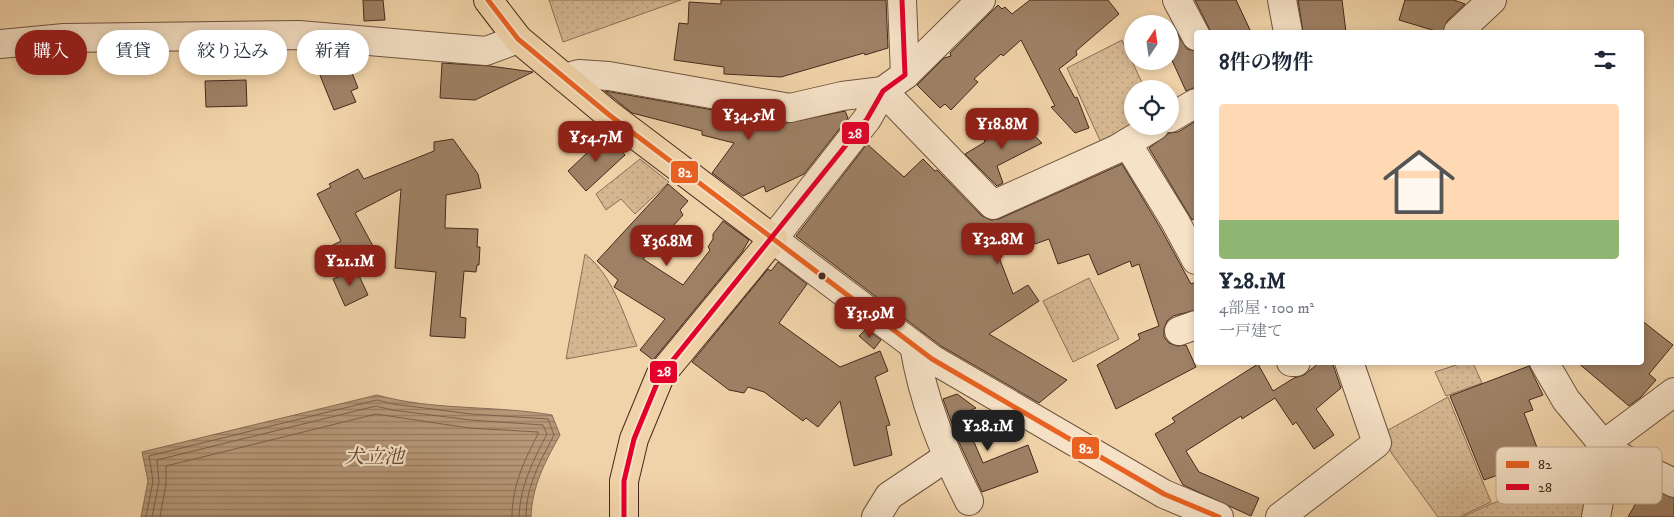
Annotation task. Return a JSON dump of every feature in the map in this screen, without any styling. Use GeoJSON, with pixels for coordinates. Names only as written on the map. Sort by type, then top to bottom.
{"type":"FeatureCollection","features":[{"type":"Feature","properties":{"kind":"main road"},"geometry":{"type":"LineString","coordinates":[[488,0],[518,39],[656,152],[773,239],[660,376],[634,438],[624,481],[624,517]]}},
{"type":"Feature","properties":{"kind":"street"},"geometry":{"type":"LineString","coordinates":[[902,0],[905,75]]}},
{"type":"Feature","properties":{"kind":"street"},"geometry":{"type":"LineString","coordinates":[[981,0],[905,75],[883,91],[866,120],[773,239],[932,359],[1164,494],[1219,517]]}},
{"type":"Feature","properties":{"kind":"street"},"geometry":{"type":"LineString","coordinates":[[1177,0],[1194,32]]}},
{"type":"Feature","properties":{"kind":"street"},"geometry":{"type":"LineString","coordinates":[[1282,0],[1288,30]]}},
{"type":"Feature","properties":{"kind":"street"},"geometry":{"type":"LineString","coordinates":[[1460,30],[1492,0]]}},
{"type":"Feature","properties":{"kind":"street"},"geometry":{"type":"LineString","coordinates":[[0,44],[64,38],[299,35],[486,51],[518,39]]}},
{"type":"Feature","properties":{"kind":"street"},"geometry":{"type":"LineString","coordinates":[[565,78],[579,74],[608,76],[790,108],[842,96],[883,91]]}},
{"type":"Feature","properties":{"kind":"street"},"geometry":{"type":"LineString","coordinates":[[883,91],[994,205],[1127,143],[1140,135]]}},
{"type":"Feature","properties":{"kind":"street"},"geometry":{"type":"LineString","coordinates":[[1179,113],[1194,104]]}},
{"type":"Feature","properties":{"kind":"street"},"geometry":{"type":"LineString","coordinates":[[1127,143],[1175,221],[1194,256]]}},
{"type":"Feature","properties":{"kind":"street"},"geometry":{"type":"LineString","coordinates":[[914,345],[928,410],[947,457],[969,501]]}},
{"type":"Feature","properties":{"kind":"street"},"geometry":{"type":"LineString","coordinates":[[1280,517],[1377,443],[1349,365]]}},
{"type":"Feature","properties":{"kind":"street"},"geometry":{"type":"LineString","coordinates":[[1546,365],[1566,400],[1602,443],[1600,447]]}},
{"type":"Feature","properties":{"kind":"street"},"geometry":{"type":"LineString","coordinates":[[1601,447],[1674,392]]}},
{"type":"Feature","properties":{"kind":"street"},"geometry":{"type":"LineString","coordinates":[[876,517],[889,496],[947,457]]}},
{"type":"Feature","properties":{"kind":"street"},"geometry":{"type":"LineString","coordinates":[[1662,478],[1674,484]]}},
{"type":"Feature","properties":{"kind":"street"},"geometry":{"type":"LineString","coordinates":[[1596,517],[1598,504]]}},
{"type":"Feature","properties":{"kind":"shaded area"},"geometry":{"type":"Polygon","coordinates":[[[549,0],[681,0],[563,42],[549,0]]]}},
{"type":"Feature","properties":{"kind":"shaded area"},"geometry":{"type":"Polygon","coordinates":[[[1122,40],[1124,44],[1124,70],[1136,70],[1141,80],[1124,80],[1124,132],[1103,147],[1067,68],[1122,40]]]}},
{"type":"Feature","properties":{"kind":"shaded area"},"geometry":{"type":"Polygon","coordinates":[[[640,159],[669,182],[635,214],[621,199],[606,210],[596,194],[640,159]]]}},
{"type":"Feature","properties":{"kind":"shaded area"},"geometry":{"type":"Polygon","coordinates":[[[585,254],[603,272],[610,284],[637,346],[566,359],[585,254]]]}},
{"type":"Feature","properties":{"kind":"shaded area"},"geometry":{"type":"Polygon","coordinates":[[[1089,278],[1119,339],[1073,362],[1043,301],[1089,278]]]}},
{"type":"Feature","properties":{"kind":"shaded area"},"geometry":{"type":"Polygon","coordinates":[[[1456,365],[1474,365],[1482,383],[1446,396],[1435,372],[1456,365]]]}},
{"type":"Feature","properties":{"kind":"shaded area"},"geometry":{"type":"Polygon","coordinates":[[[1448,397],[1491,502],[1459,517],[1438,517],[1392,454],[1381,434],[1448,397]]]}},
{"type":"Feature","properties":{"kind":"shaded area"},"geometry":{"type":"Polygon","coordinates":[[[1496,502],[1496,504],[1586,504],[1583,517],[1462,517],[1496,502]]]}},
{"type":"Feature","properties":{"kind":"water","name":"犬立池"},"geometry":{"type":"Polygon","coordinates":[[[377,395],[442,406],[552,415],[560,435],[544,465],[534,495],[531,517],[141,517],[148,481],[142,452],[377,395]]]}},
{"type":"Feature","properties":{"kind":"building"},"geometry":{"type":"Polygon","coordinates":[[[363,0],[383,0],[385,20],[364,21],[363,0]]]}},
{"type":"Feature","properties":{"kind":"building"},"geometry":{"type":"Polygon","coordinates":[[[721,0],[886,0],[888,48],[781,77],[724,74],[724,67],[674,60],[679,23],[688,24],[689,2],[721,4],[721,0]]]}},
{"type":"Feature","properties":{"kind":"building"},"geometry":{"type":"Polygon","coordinates":[[[1030,0],[1108,0],[1119,14],[1076,51],[1077,55],[1059,69],[1075,98],[1077,97],[1089,128],[1075,133],[1051,107],[1055,106],[1021,40],[1003,56],[1001,54],[974,79],[978,82],[951,110],[945,104],[940,108],[917,85],[944,58],[951,56],[950,53],[998,5],[1002,9],[1005,7],[1012,14],[1030,0]]]}},
{"type":"Feature","properties":{"kind":"building"},"geometry":{"type":"Polygon","coordinates":[[[1195,0],[1236,0],[1250,30],[1210,30],[1195,0]]]}},
{"type":"Feature","properties":{"kind":"building"},"geometry":{"type":"Polygon","coordinates":[[[1298,0],[1342,0],[1346,30],[1303,30],[1298,0]]]}},
{"type":"Feature","properties":{"kind":"building"},"geometry":{"type":"Polygon","coordinates":[[[1405,0],[1454,0],[1465,4],[1447,21],[1444,30],[1432,30],[1399,20],[1405,0]]]}},
{"type":"Feature","properties":{"kind":"building"},"geometry":{"type":"Polygon","coordinates":[[[1179,36],[1187,49],[1194,51],[1194,88],[1186,91],[1176,70],[1179,70],[1179,36]]]}},
{"type":"Feature","properties":{"kind":"building"},"geometry":{"type":"Polygon","coordinates":[[[442,63],[490,66],[533,72],[475,100],[440,98],[442,63]]]}},
{"type":"Feature","properties":{"kind":"building"},"geometry":{"type":"Polygon","coordinates":[[[320,75],[353,75],[358,88],[351,91],[356,102],[334,110],[320,75]]]}},
{"type":"Feature","properties":{"kind":"building"},"geometry":{"type":"Polygon","coordinates":[[[246,80],[247,106],[206,107],[205,81],[246,80]]]}},
{"type":"Feature","properties":{"kind":"building"},"geometry":{"type":"Polygon","coordinates":[[[605,91],[787,123],[845,111],[848,118],[804,174],[766,192],[764,186],[743,196],[712,173],[734,143],[702,135],[702,131],[632,113],[605,91]]]}},
{"type":"Feature","properties":{"kind":"building"},"geometry":{"type":"Polygon","coordinates":[[[1020,122],[1042,143],[997,166],[1003,183],[997,186],[965,154],[984,141],[1020,122]]]}},
{"type":"Feature","properties":{"kind":"building"},"geometry":{"type":"Polygon","coordinates":[[[1194,122],[1194,219],[1192,220],[1149,148],[1166,135],[1179,135],[1179,131],[1194,122]]]}},
{"type":"Feature","properties":{"kind":"building"},"geometry":{"type":"Polygon","coordinates":[[[606,135],[625,155],[586,191],[568,171],[606,135]]]}},
{"type":"Feature","properties":{"kind":"building"},"geometry":{"type":"Polygon","coordinates":[[[453,139],[478,174],[481,188],[446,195],[445,228],[478,229],[479,265],[477,265],[476,272],[464,271],[460,317],[466,318],[465,338],[430,336],[436,272],[395,268],[401,189],[355,213],[385,268],[337,268],[327,248],[341,241],[317,194],[331,187],[329,184],[358,169],[364,179],[434,151],[434,142],[453,139]]]}},
{"type":"Feature","properties":{"kind":"building"},"geometry":{"type":"Polygon","coordinates":[[[867,144],[904,177],[923,159],[935,171],[937,170],[982,216],[991,220],[999,219],[1122,164],[1191,284],[1194,283],[1194,311],[1173,316],[1167,321],[1164,337],[1169,343],[1177,346],[1186,345],[1196,367],[1116,409],[1097,365],[1140,339],[1138,334],[1159,326],[1139,264],[1132,267],[1130,261],[1098,275],[1089,254],[1058,264],[1049,239],[1035,244],[1034,241],[997,252],[1013,294],[1028,285],[1039,301],[989,334],[1067,380],[1039,403],[941,346],[796,236],[867,144]]]}},
{"type":"Feature","properties":{"kind":"building"},"geometry":{"type":"Polygon","coordinates":[[[668,184],[688,201],[680,210],[683,215],[643,259],[683,285],[710,250],[708,247],[713,239],[713,234],[723,221],[749,240],[742,252],[653,360],[640,350],[665,319],[614,287],[618,280],[597,261],[668,184]]]}},
{"type":"Feature","properties":{"kind":"building"},"geometry":{"type":"Polygon","coordinates":[[[778,262],[807,284],[779,323],[840,367],[880,351],[888,371],[875,377],[890,425],[886,426],[892,455],[854,466],[840,401],[818,427],[806,418],[803,421],[764,392],[748,387],[744,393],[729,390],[692,362],[768,269],[771,271],[778,262]]]}},
{"type":"Feature","properties":{"kind":"building"},"geometry":{"type":"Polygon","coordinates":[[[356,269],[368,295],[345,306],[333,279],[356,269]]]}},
{"type":"Feature","properties":{"kind":"building"},"geometry":{"type":"Polygon","coordinates":[[[1644,322],[1673,345],[1649,374],[1656,380],[1641,397],[1629,406],[1581,365],[1644,365],[1644,322]]]}},
{"type":"Feature","properties":{"kind":"building"},"geometry":{"type":"Polygon","coordinates":[[[866,329],[881,340],[874,349],[859,336],[866,329]]]}},
{"type":"Feature","properties":{"kind":"building"},"geometry":{"type":"Polygon","coordinates":[[[1256,365],[1259,365],[1273,391],[1294,378],[1304,375],[1316,365],[1333,365],[1341,388],[1316,409],[1334,435],[1314,449],[1296,422],[1293,425],[1275,398],[1242,419],[1241,416],[1186,451],[1199,472],[1259,498],[1251,516],[1183,485],[1155,434],[1175,422],[1172,418],[1256,365]]]}},
{"type":"Feature","properties":{"kind":"building"},"geometry":{"type":"Polygon","coordinates":[[[1529,366],[1543,395],[1529,400],[1533,410],[1524,413],[1537,447],[1496,447],[1496,476],[1484,480],[1450,396],[1529,366]]]}},
{"type":"Feature","properties":{"kind":"building"},"geometry":{"type":"Polygon","coordinates":[[[957,394],[976,408],[962,414],[983,463],[1028,445],[1038,472],[982,492],[957,438],[943,399],[957,394]]]}},
{"type":"Feature","properties":{"kind":"building"},"geometry":{"type":"Polygon","coordinates":[[[1662,493],[1674,498],[1674,517],[1628,517],[1635,504],[1662,504],[1662,493]]]}},
{"type":"Feature","properties":{"kind":"transit line","name":"82"},"geometry":{"type":"LineString","coordinates":[[488,0],[518,39],[608,114],[932,359],[1164,494],[1219,517]]}},
{"type":"Feature","properties":{"kind":"transit line","name":"28"},"geometry":{"type":"LineString","coordinates":[[624,517],[624,481],[634,439],[660,376],[867,119],[883,91],[905,75],[902,0]]}}]}
